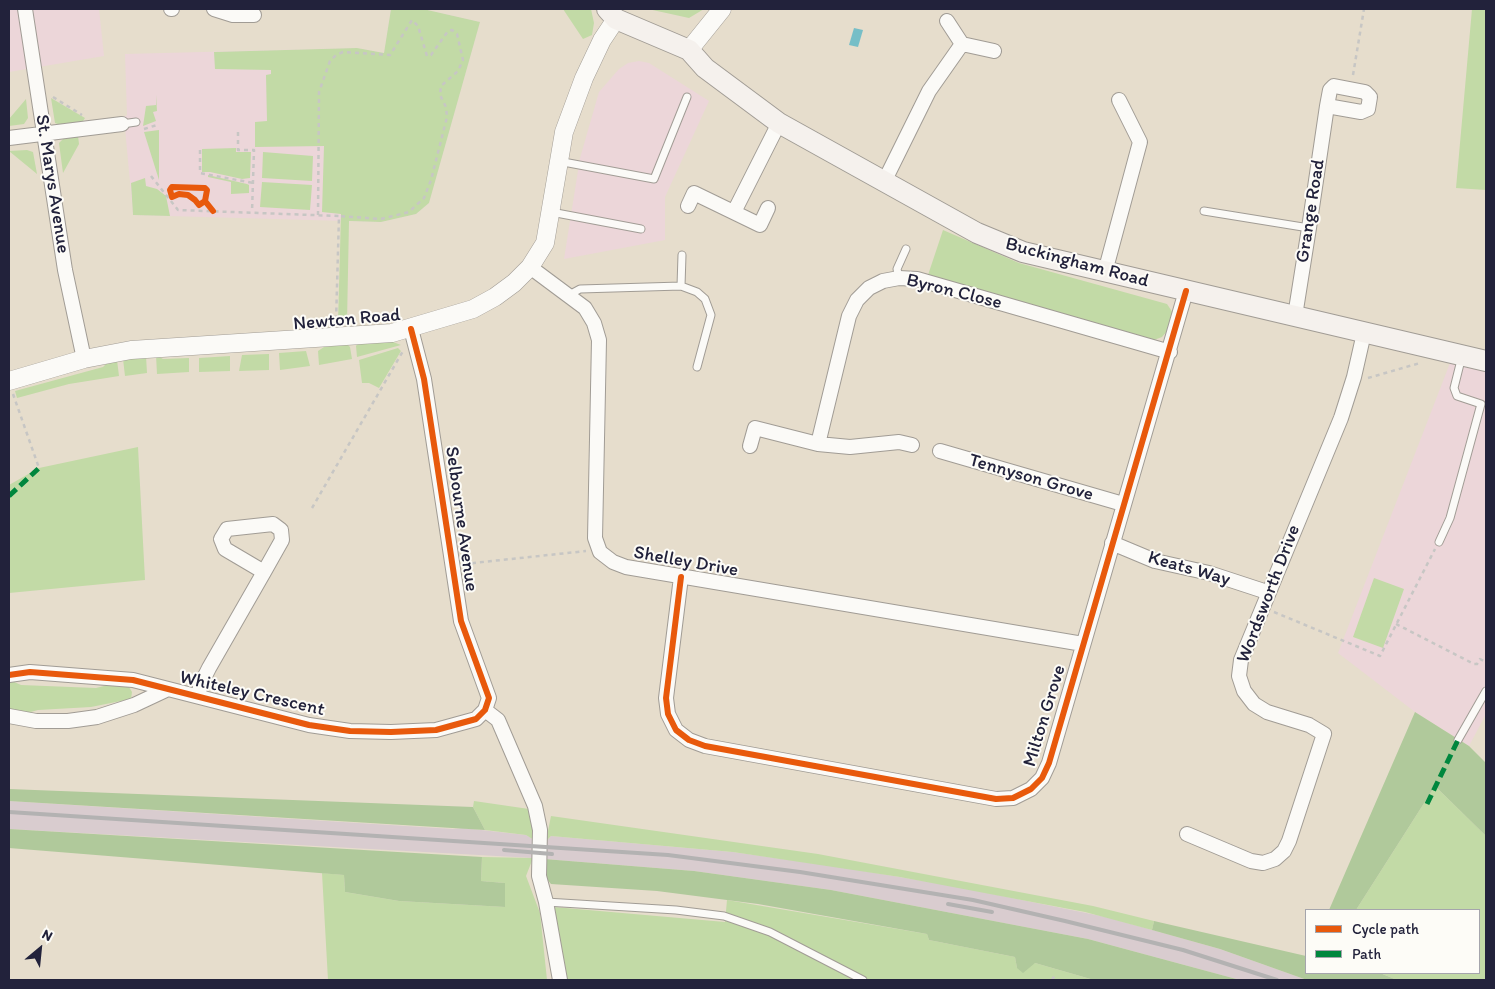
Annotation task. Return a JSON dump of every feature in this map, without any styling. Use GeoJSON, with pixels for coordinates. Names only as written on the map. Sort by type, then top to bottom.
{"type":"FeatureCollection","features":[{"type":"Feature","properties":{"kind":"main road","name":"Buckingham Road"},"geometry":{"type":"LineString","coordinates":[[612,14],[689,50],[705,68],[779,123],[977,233],[1022,252],[1486,361]]}},
{"type":"Feature","properties":{"kind":"street","name":"St. Marys Avenue"},"geometry":{"type":"LineString","coordinates":[[25,9],[70,302],[84,359]]}},
{"type":"Feature","properties":{"kind":"street"},"geometry":{"type":"LineString","coordinates":[[214,9],[233,15],[254,15]]}},
{"type":"Feature","properties":{"kind":"street"},"geometry":{"type":"LineString","coordinates":[[689,50],[722,9]]}},
{"type":"Feature","properties":{"kind":"street","name":"Newton Road"},"geometry":{"type":"LineString","coordinates":[[9,381],[84,359],[131,350],[366,336],[412,329],[473,309],[514,283],[530,267],[545,243],[564,132],[584,78],[612,14]]}},
{"type":"Feature","properties":{"kind":"street"},"geometry":{"type":"LineString","coordinates":[[946,21],[962,44],[994,50]]}},
{"type":"Feature","properties":{"kind":"street"},"geometry":{"type":"LineString","coordinates":[[884,182],[929,91],[962,44]]}},
{"type":"Feature","properties":{"kind":"street","name":"Grange Road"},"geometry":{"type":"LineString","coordinates":[[1295,316],[1330,90],[1334,86],[1350,89]]}},
{"type":"Feature","properties":{"kind":"street"},"geometry":{"type":"LineString","coordinates":[[1327,106],[1361,112],[1368,108],[1370,97],[1365,92],[1350,89]]}},
{"type":"Feature","properties":{"kind":"street"},"geometry":{"type":"LineString","coordinates":[[1105,272],[1140,142],[1119,100]]}},
{"type":"Feature","properties":{"kind":"street"},"geometry":{"type":"LineString","coordinates":[[734,212],[779,123]]}},
{"type":"Feature","properties":{"kind":"street"},"geometry":{"type":"LineString","coordinates":[[9,138],[122,124]]}},
{"type":"Feature","properties":{"kind":"street"},"geometry":{"type":"LineString","coordinates":[[688,206],[694,193],[760,225],[768,208]]}},
{"type":"Feature","properties":{"kind":"street"},"geometry":{"type":"LineString","coordinates":[[530,267],[585,308],[594,322],[598,340],[595,538],[600,552]]}},
{"type":"Feature","properties":{"kind":"street","name":"Byron Close"},"geometry":{"type":"LineString","coordinates":[[818,444],[849,316],[858,300],[869,288],[883,281],[900,278],[917,279],[1170,352]]}},
{"type":"Feature","properties":{"kind":"street","name":"Milton Grove"},"geometry":{"type":"LineString","coordinates":[[681,577],[666,698],[668,714],[676,730],[689,740],[705,746],[996,798],[1014,798],[1031,789],[1042,778],[1049,763],[1123,504],[1170,352],[1186,291]]}},
{"type":"Feature","properties":{"kind":"street","name":"Selbourne Avenue"},"geometry":{"type":"LineString","coordinates":[[412,329],[424,380],[461,621],[489,698],[485,710]]}},
{"type":"Feature","properties":{"kind":"street","name":"Wordsworth Drive"},"geometry":{"type":"LineString","coordinates":[[1186,834],[1251,861],[1263,863],[1275,859],[1284,851],[1289,841],[1321,748],[1324,734],[1309,725],[1267,712],[1254,704],[1244,691],[1239,676],[1241,660],[1341,418],[1354,377],[1364,333]]}},
{"type":"Feature","properties":{"kind":"street"},"geometry":{"type":"LineString","coordinates":[[750,446],[755,428],[818,444],[850,447],[898,442],[912,445]]}},
{"type":"Feature","properties":{"kind":"street","name":"Tennyson Grove"},"geometry":{"type":"LineString","coordinates":[[940,451],[1123,504]]}},
{"type":"Feature","properties":{"kind":"street","name":"Keats Way"},"geometry":{"type":"LineString","coordinates":[[1112,543],[1155,560],[1209,573],[1268,592]]}},
{"type":"Feature","properties":{"kind":"street","name":"Shelley Drive"},"geometry":{"type":"LineString","coordinates":[[600,552],[613,562],[626,567],[1083,644]]}},
{"type":"Feature","properties":{"kind":"street","name":"Whiteley Crescent"},"geometry":{"type":"LineString","coordinates":[[199,696],[200,686],[209,668],[264,572]]}},
{"type":"Feature","properties":{"kind":"street","name":"Whiteley Crescent"},"geometry":{"type":"LineString","coordinates":[[9,675],[30,672],[133,680],[166,690],[199,696],[309,724],[350,731],[436,730],[476,719],[485,710]]}},
{"type":"Feature","properties":{"kind":"street","name":"Whiteley Crescent"},"geometry":{"type":"LineString","coordinates":[[9,716],[36,721],[68,721],[97,716],[134,705],[166,690]]}},
{"type":"Feature","properties":{"kind":"street"},"geometry":{"type":"LineString","coordinates":[[485,710],[498,720],[535,806],[540,830],[538,870],[546,902],[560,980]]}},
{"type":"Feature","properties":{"kind":"lane"},"geometry":{"type":"LineString","coordinates":[[558,161],[654,180],[688,97]]}},
{"type":"Feature","properties":{"kind":"lane"},"geometry":{"type":"LineString","coordinates":[[122,124],[136,122]]}},
{"type":"Feature","properties":{"kind":"lane"},"geometry":{"type":"LineString","coordinates":[[1204,211],[1309,228]]}},
{"type":"Feature","properties":{"kind":"lane"},"geometry":{"type":"LineString","coordinates":[[551,212],[641,229]]}},
{"type":"Feature","properties":{"kind":"lane"},"geometry":{"type":"LineString","coordinates":[[900,278],[897,269],[906,249]]}},
{"type":"Feature","properties":{"kind":"lane"},"geometry":{"type":"LineString","coordinates":[[681,286],[682,255]]}},
{"type":"Feature","properties":{"kind":"lane"},"geometry":{"type":"LineString","coordinates":[[569,295],[580,289],[681,286],[697,292],[705,299],[711,315],[697,367]]}},
{"type":"Feature","properties":{"kind":"lane"},"geometry":{"type":"LineString","coordinates":[[1439,542],[1450,518],[1484,404],[1457,396],[1454,388],[1462,356]]}},
{"type":"Feature","properties":{"kind":"lane"},"geometry":{"type":"LineString","coordinates":[[1458,740],[1486,691]]}},
{"type":"Feature","properties":{"kind":"lane"},"geometry":{"type":"LineString","coordinates":[[546,902],[676,910],[724,916],[770,932],[863,980]]}},
{"type":"Feature","properties":{"kind":"path"},"geometry":{"type":"LineString","coordinates":[[1350,89],[1364,9]]}},
{"type":"Feature","properties":{"kind":"path"},"geometry":{"type":"LineString","coordinates":[[151,176],[178,210],[339,216],[381,220],[409,212],[424,198],[432,180],[447,117],[446,107],[440,95],[441,86],[458,71],[463,60],[457,34],[452,30],[448,31],[428,56],[425,54],[418,26],[412,20],[390,55],[343,52],[336,55],[330,61],[319,92],[318,215]]}},
{"type":"Feature","properties":{"kind":"path"},"geometry":{"type":"LineString","coordinates":[[49,95],[86,118],[88,129]]}},
{"type":"Feature","properties":{"kind":"path"},"geometry":{"type":"LineString","coordinates":[[138,131],[157,125]]}},
{"type":"Feature","properties":{"kind":"path"},"geometry":{"type":"LineString","coordinates":[[238,132],[238,150],[254,150],[252,212]]}},
{"type":"Feature","properties":{"kind":"path"},"geometry":{"type":"LineString","coordinates":[[200,150],[200,174],[253,183]]}},
{"type":"Feature","properties":{"kind":"path"},"geometry":{"type":"LineString","coordinates":[[172,187],[170,193],[175,197]]}},
{"type":"Feature","properties":{"kind":"path"},"geometry":{"type":"LineString","coordinates":[[201,202],[212,211]]}},
{"type":"Feature","properties":{"kind":"path"},"geometry":{"type":"LineString","coordinates":[[336,329],[339,216]]}},
{"type":"Feature","properties":{"kind":"path"},"geometry":{"type":"LineString","coordinates":[[312,508],[404,349]]}},
{"type":"Feature","properties":{"kind":"path"},"geometry":{"type":"LineString","coordinates":[[1364,380],[1428,361]]}},
{"type":"Feature","properties":{"kind":"path"},"geometry":{"type":"LineString","coordinates":[[9,381],[39,468]]}},
{"type":"Feature","properties":{"kind":"path"},"geometry":{"type":"LineString","coordinates":[[1271,610],[1380,656],[1439,542]]}},
{"type":"Feature","properties":{"kind":"path"},"geometry":{"type":"LineString","coordinates":[[453,565],[584,551],[600,552]]}},
{"type":"Feature","properties":{"kind":"path"},"geometry":{"type":"LineString","coordinates":[[1396,624],[1474,664],[1480,659],[1486,662]]}},
{"type":"Feature","properties":{"kind":"path"},"geometry":{"type":"LineString","coordinates":[[1052,980],[1055,975]]}},
{"type":"Feature","properties":{"kind":"shaded area"},"geometry":{"type":"Polygon","coordinates":[[[9,9],[99,9],[104,56],[9,72],[9,9]]]}},
{"type":"Feature","properties":{"kind":"shaded area"},"geometry":{"type":"Polygon","coordinates":[[[391,9],[423,9],[480,22],[429,203],[416,214],[381,222],[133,215],[124,117],[127,115],[125,54],[357,48],[384,53],[391,9]]]}},
{"type":"Feature","properties":{"kind":"shaded area"},"geometry":{"type":"Polygon","coordinates":[[[639,61],[649,63],[709,101],[665,197],[665,240],[564,259],[580,158],[599,92],[619,69],[628,63],[639,61]]]}},
{"type":"Feature","properties":{"kind":"shaded area"},"geometry":{"type":"Polygon","coordinates":[[[1450,363],[1486,372],[1486,714],[1469,746],[1415,712],[1338,653],[1450,363]]]}},
{"type":"Feature","properties":{"kind":"shaded area"},"geometry":{"type":"Polygon","coordinates":[[[9,801],[453,829],[463,828],[526,835],[534,840],[533,858],[9,829],[9,801]]]}},
{"type":"Feature","properties":{"kind":"shaded area"},"geometry":{"type":"Polygon","coordinates":[[[551,836],[733,852],[953,886],[1106,917],[1220,949],[1307,980],[1240,980],[1088,939],[831,890],[694,871],[544,859],[546,841],[551,836]]]}},
{"type":"Feature","properties":{"kind":"green space"},"geometry":{"type":"Polygon","coordinates":[[[391,9],[423,9],[480,22],[429,203],[416,214],[381,222],[349,221],[347,322],[338,323],[341,214],[322,212],[324,146],[255,147],[255,122],[267,121],[266,75],[271,74],[271,70],[215,69],[214,52],[357,48],[384,53],[391,9]]]}},
{"type":"Feature","properties":{"kind":"green space"},"geometry":{"type":"Polygon","coordinates":[[[563,9],[591,9],[594,23],[592,35],[583,39],[563,9]]]}},
{"type":"Feature","properties":{"kind":"green space"},"geometry":{"type":"Polygon","coordinates":[[[648,9],[704,9],[689,18],[648,9]]]}},
{"type":"Feature","properties":{"kind":"green space"},"geometry":{"type":"Polygon","coordinates":[[[1472,9],[1486,9],[1486,190],[1456,188],[1472,9]]]}},
{"type":"Feature","properties":{"kind":"green space"},"geometry":{"type":"Polygon","coordinates":[[[156,95],[157,111],[153,112],[156,121],[143,126],[146,106],[156,105],[156,95]]]}},
{"type":"Feature","properties":{"kind":"green space"},"geometry":{"type":"Polygon","coordinates":[[[51,98],[85,118],[81,124],[62,126],[55,123],[51,98]]]}},
{"type":"Feature","properties":{"kind":"green space"},"geometry":{"type":"Polygon","coordinates":[[[26,99],[28,118],[24,124],[9,126],[9,119],[26,99]]]}},
{"type":"Feature","properties":{"kind":"green space"},"geometry":{"type":"Polygon","coordinates":[[[159,130],[159,180],[144,132],[159,130]]]}},
{"type":"Feature","properties":{"kind":"green space"},"geometry":{"type":"Polygon","coordinates":[[[78,136],[79,144],[63,173],[59,143],[64,138],[78,136]]]}},
{"type":"Feature","properties":{"kind":"green space"},"geometry":{"type":"Polygon","coordinates":[[[236,148],[236,152],[251,152],[250,178],[242,179],[202,172],[202,149],[236,148]]]}},
{"type":"Feature","properties":{"kind":"green space"},"geometry":{"type":"Polygon","coordinates":[[[27,150],[33,152],[37,174],[9,151],[27,150]]]}},
{"type":"Feature","properties":{"kind":"green space"},"geometry":{"type":"Polygon","coordinates":[[[263,152],[313,156],[312,181],[262,178],[263,152]]]}},
{"type":"Feature","properties":{"kind":"green space"},"geometry":{"type":"Polygon","coordinates":[[[208,175],[247,184],[249,185],[249,193],[231,194],[231,182],[208,177],[208,175]]]}},
{"type":"Feature","properties":{"kind":"green space"},"geometry":{"type":"Polygon","coordinates":[[[145,178],[146,186],[157,189],[166,196],[170,216],[133,215],[131,183],[145,178]]]}},
{"type":"Feature","properties":{"kind":"green space"},"geometry":{"type":"Polygon","coordinates":[[[262,182],[312,185],[310,210],[260,207],[262,182]]]}},
{"type":"Feature","properties":{"kind":"green space"},"geometry":{"type":"Polygon","coordinates":[[[943,230],[1019,263],[1167,304],[1173,313],[1168,330],[1162,337],[1154,340],[928,275],[943,230]]]}},
{"type":"Feature","properties":{"kind":"green space"},"geometry":{"type":"Polygon","coordinates":[[[393,342],[401,345],[357,357],[356,346],[358,343],[393,342]]]}},
{"type":"Feature","properties":{"kind":"green space"},"geometry":{"type":"Polygon","coordinates":[[[347,344],[350,347],[352,359],[319,365],[318,351],[324,347],[347,344]]]}},
{"type":"Feature","properties":{"kind":"green space"},"geometry":{"type":"Polygon","coordinates":[[[398,348],[401,351],[379,388],[369,383],[362,383],[359,360],[398,348]]]}},
{"type":"Feature","properties":{"kind":"green space"},"geometry":{"type":"Polygon","coordinates":[[[306,351],[310,366],[280,370],[279,353],[306,351]]]}},
{"type":"Feature","properties":{"kind":"green space"},"geometry":{"type":"Polygon","coordinates":[[[269,354],[269,370],[239,371],[242,355],[269,354]]]}},
{"type":"Feature","properties":{"kind":"green space"},"geometry":{"type":"Polygon","coordinates":[[[156,355],[163,359],[189,358],[189,372],[157,374],[156,355]]]}},
{"type":"Feature","properties":{"kind":"green space"},"geometry":{"type":"Polygon","coordinates":[[[146,356],[147,373],[125,376],[123,359],[146,356]]]}},
{"type":"Feature","properties":{"kind":"green space"},"geometry":{"type":"Polygon","coordinates":[[[230,356],[230,371],[199,372],[199,358],[230,356]]]}},
{"type":"Feature","properties":{"kind":"green space"},"geometry":{"type":"Polygon","coordinates":[[[117,360],[119,376],[69,384],[17,398],[15,391],[103,367],[109,361],[117,360]]]}},
{"type":"Feature","properties":{"kind":"green space"},"geometry":{"type":"Polygon","coordinates":[[[138,447],[145,580],[9,593],[9,485],[39,468],[138,447]]]}},
{"type":"Feature","properties":{"kind":"green space"},"geometry":{"type":"Polygon","coordinates":[[[1374,578],[1404,589],[1383,648],[1353,637],[1374,578]]]}},
{"type":"Feature","properties":{"kind":"green space"},"geometry":{"type":"Polygon","coordinates":[[[9,681],[21,685],[96,688],[112,684],[129,687],[132,692],[131,699],[91,707],[38,710],[23,714],[9,709],[9,681]]]}},
{"type":"Feature","properties":{"kind":"green space"},"geometry":{"type":"Polygon","coordinates":[[[1415,712],[1469,746],[1486,763],[1486,836],[1435,786],[1357,909],[1329,909],[1415,712]]]}},
{"type":"Feature","properties":{"kind":"green space"},"geometry":{"type":"Polygon","coordinates":[[[1435,786],[1486,836],[1486,980],[1397,980],[1382,974],[1480,974],[1480,909],[1357,909],[1435,786]]]}},
{"type":"Feature","properties":{"kind":"green space"},"geometry":{"type":"Polygon","coordinates":[[[9,789],[473,807],[485,830],[9,801],[9,789]]]}},
{"type":"Feature","properties":{"kind":"green space"},"geometry":{"type":"Polygon","coordinates":[[[474,801],[529,809],[534,840],[526,835],[485,830],[473,807],[474,801]]]}},
{"type":"Feature","properties":{"kind":"green space"},"geometry":{"type":"Polygon","coordinates":[[[551,816],[818,854],[1093,906],[1154,921],[1152,930],[1085,912],[900,877],[733,852],[551,836],[546,841],[551,816]]]}},
{"type":"Feature","properties":{"kind":"green space"},"geometry":{"type":"Polygon","coordinates":[[[9,829],[482,857],[481,881],[505,883],[505,907],[399,901],[345,892],[344,875],[9,848],[9,829]]]}},
{"type":"Feature","properties":{"kind":"green space"},"geometry":{"type":"Polygon","coordinates":[[[482,857],[533,858],[526,876],[540,913],[547,980],[328,980],[322,873],[344,875],[345,892],[399,901],[505,907],[505,883],[481,881],[482,857]]]}},
{"type":"Feature","properties":{"kind":"green space"},"geometry":{"type":"Polygon","coordinates":[[[544,859],[694,871],[831,890],[1088,939],[1240,980],[1094,980],[1035,963],[1023,973],[1017,968],[1015,957],[929,940],[927,934],[758,904],[657,891],[551,884],[545,877],[544,859]]]}},
{"type":"Feature","properties":{"kind":"green space"},"geometry":{"type":"Polygon","coordinates":[[[727,900],[927,934],[929,940],[1015,957],[1017,968],[1035,963],[1094,980],[567,980],[554,907],[725,922],[727,900]]]}},
{"type":"Feature","properties":{"kind":"green space"},"geometry":{"type":"Polygon","coordinates":[[[1154,921],[1305,956],[1305,974],[1382,974],[1397,980],[1307,980],[1220,949],[1152,930],[1154,921]]]}},
{"type":"Feature","properties":{"kind":"water"},"geometry":{"type":"Polygon","coordinates":[[[854,28],[863,30],[858,47],[849,45],[854,28]]]}},
{"type":"Feature","properties":{"kind":"railway"},"geometry":{"type":"LineString","coordinates":[[9,812],[668,855],[800,872],[973,900],[1183,950],[1277,980]]}},
{"type":"Feature","properties":{"kind":"railway"},"geometry":{"type":"LineString","coordinates":[[504,850],[552,854]]}},
{"type":"Feature","properties":{"kind":"railway"},"geometry":{"type":"LineString","coordinates":[[948,904],[992,912]]}},
{"type":"Feature","properties":{"kind":"marked path"},"geometry":{"type":"LineString","coordinates":[[9,496],[39,468]]}},
{"type":"Feature","properties":{"kind":"marked path"},"geometry":{"type":"LineString","coordinates":[[1427,804],[1458,740]]}},
{"type":"Feature","properties":{"kind":"cycle path"},"geometry":{"type":"LineString","coordinates":[[205,201],[199,205],[188,195],[179,194],[172,197],[170,190],[172,187],[205,188],[207,190],[205,201],[213,211]]}},
{"type":"Feature","properties":{"kind":"cycle path"},"geometry":{"type":"LineString","coordinates":[[681,577],[666,698],[668,714],[676,730],[689,740],[705,746],[996,799],[1013,798],[1031,789],[1042,778],[1049,763],[1186,291]]}},
{"type":"Feature","properties":{"kind":"cycle path"},"geometry":{"type":"LineString","coordinates":[[9,675],[30,672],[133,680],[309,725],[350,731],[436,730],[476,719],[485,710],[489,698],[461,621],[424,379],[411,329]]}}]}
